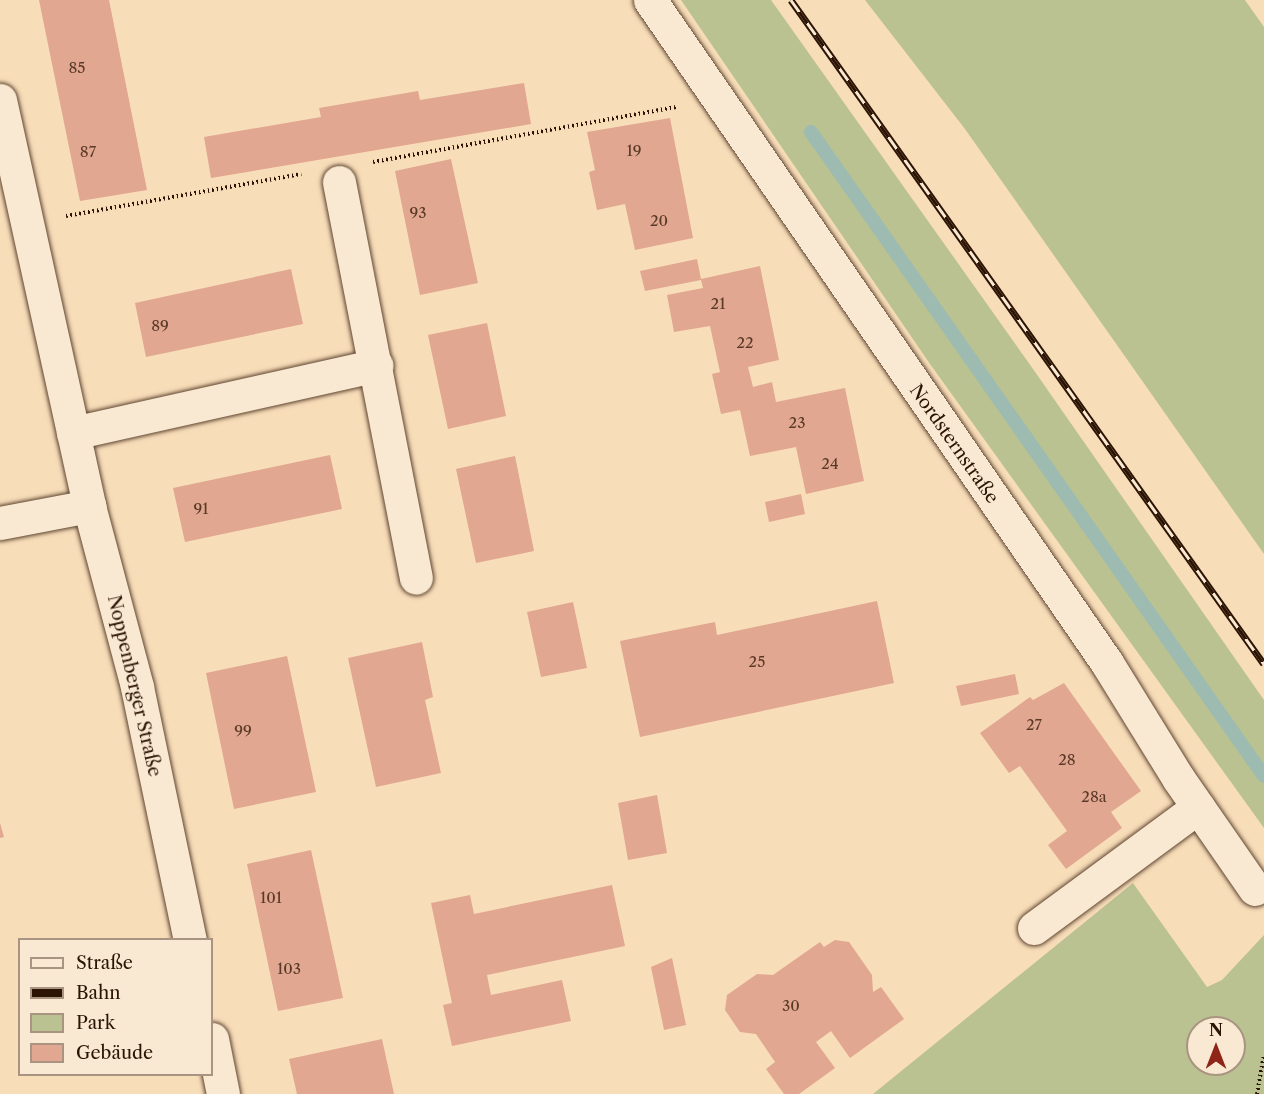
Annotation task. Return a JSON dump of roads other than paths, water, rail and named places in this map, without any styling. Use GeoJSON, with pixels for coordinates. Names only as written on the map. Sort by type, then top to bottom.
{"type":"FeatureCollection","features":[{"type":"Feature","properties":{"kind":"street","name":"Nordsternstraße"},"geometry":{"type":"LineString","coordinates":[[650,0],[1107,663],[1198,807],[1255,889]]}},
{"type":"Feature","properties":{"kind":"street","name":"Noppenberger Straße"},"geometry":{"type":"LineString","coordinates":[[0,100],[89,506],[137,687],[190,938]]}},
{"type":"Feature","properties":{"kind":"street"},"geometry":{"type":"LineString","coordinates":[[339,182],[416,578]]}},
{"type":"Feature","properties":{"kind":"street"},"geometry":{"type":"LineString","coordinates":[[73,434],[376,365]]}},
{"type":"Feature","properties":{"kind":"street"},"geometry":{"type":"LineString","coordinates":[[0,523],[89,506]]}},
{"type":"Feature","properties":{"kind":"street"},"geometry":{"type":"LineString","coordinates":[[1034,928],[1198,807]]}},
{"type":"Feature","properties":{"kind":"street"},"geometry":{"type":"LineString","coordinates":[[213,1044],[223,1094]]}},
{"type":"Feature","properties":{"kind":"waterway"},"geometry":{"type":"LineString","coordinates":[[811,132],[1264,776]]}},
{"type":"Feature","properties":{"kind":"railway"},"geometry":{"type":"LineString","coordinates":[[791,0],[1264,664]]}}]}
